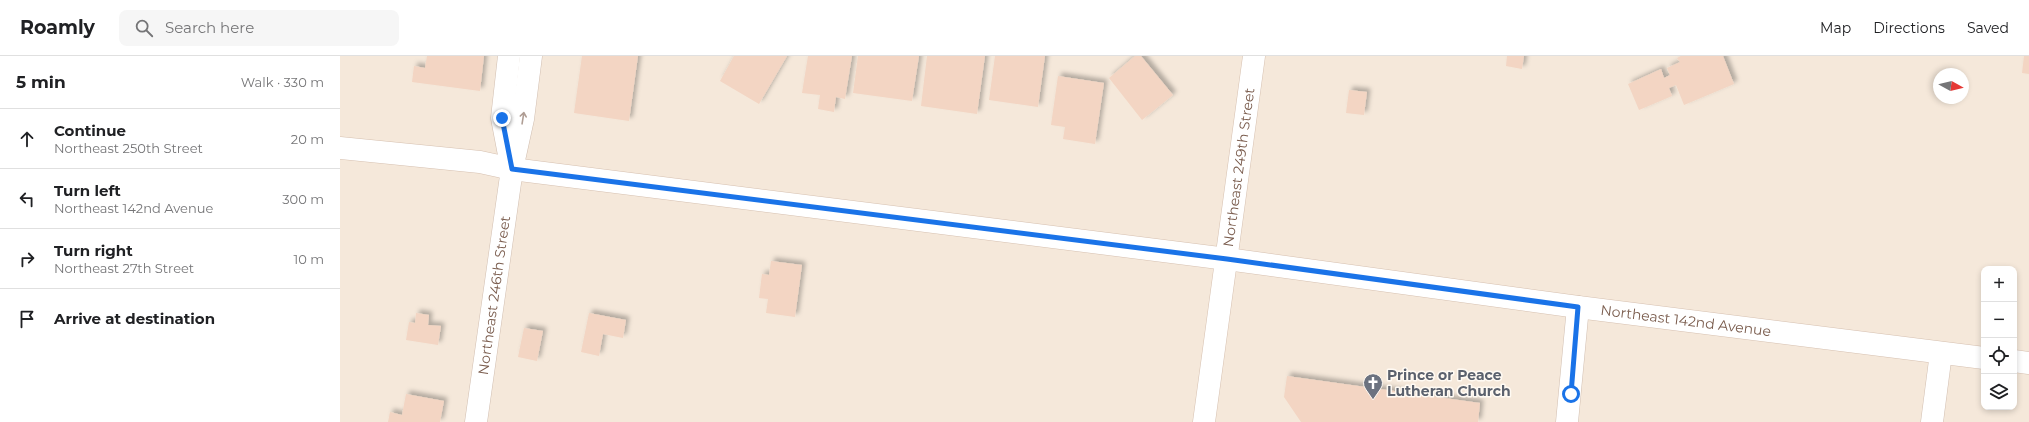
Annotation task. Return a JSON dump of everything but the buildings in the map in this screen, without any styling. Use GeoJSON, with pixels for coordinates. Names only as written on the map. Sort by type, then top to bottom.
{"type":"FeatureCollection","features":[{"type":"Feature","properties":{"kind":"main road"},"geometry":{"type":"LineString","coordinates":[[509,56],[502,118],[512,169]]}},
{"type":"Feature","properties":{"kind":"main road"},"geometry":{"type":"LineString","coordinates":[[512,169],[523,119],[531,56]]}},
{"type":"Feature","properties":{"kind":"main road","name":"Northeast 249th Street"},"geometry":{"type":"LineString","coordinates":[[1204,422],[1222,278],[1227,259],[1254,56]]}},
{"type":"Feature","properties":{"kind":"main road","name":"Northeast 142nd Avenue"},"geometry":{"type":"LineString","coordinates":[[340,148],[480,162],[512,169],[1227,259],[1578,307],[1981,358]]}},
{"type":"Feature","properties":{"kind":"main road","name":"Northeast 246th Street"},"geometry":{"type":"LineString","coordinates":[[476,422],[512,169]]}},
{"type":"Feature","properties":{"kind":"main road"},"geometry":{"type":"LineString","coordinates":[[1567,422],[1578,307]]}},
{"type":"Feature","properties":{"kind":"main road"},"geometry":{"type":"LineString","coordinates":[[1932,422],[1941,353]]}},
{"type":"Feature","properties":{"kind":"main road"},"geometry":{"type":"LineString","coordinates":[[2017,361],[2029,363]]}},
{"type":"Feature","properties":{"kind":"shaded area"},"geometry":{"type":"Polygon","coordinates":[[[340,56],[2029,56],[2029,422],[340,422],[340,56]]]}},
{"type":"Feature","properties":{"kind":"place","name":"Prince or Peace Lutheran Church"},"geometry":{"type":"Point","coordinates":[1373,400]}},
{"type":"Feature","properties":{"kind":"route"},"geometry":{"type":"LineString","coordinates":[[502,118],[512,169],[1227,259],[1578,307],[1571,394]]}}]}
